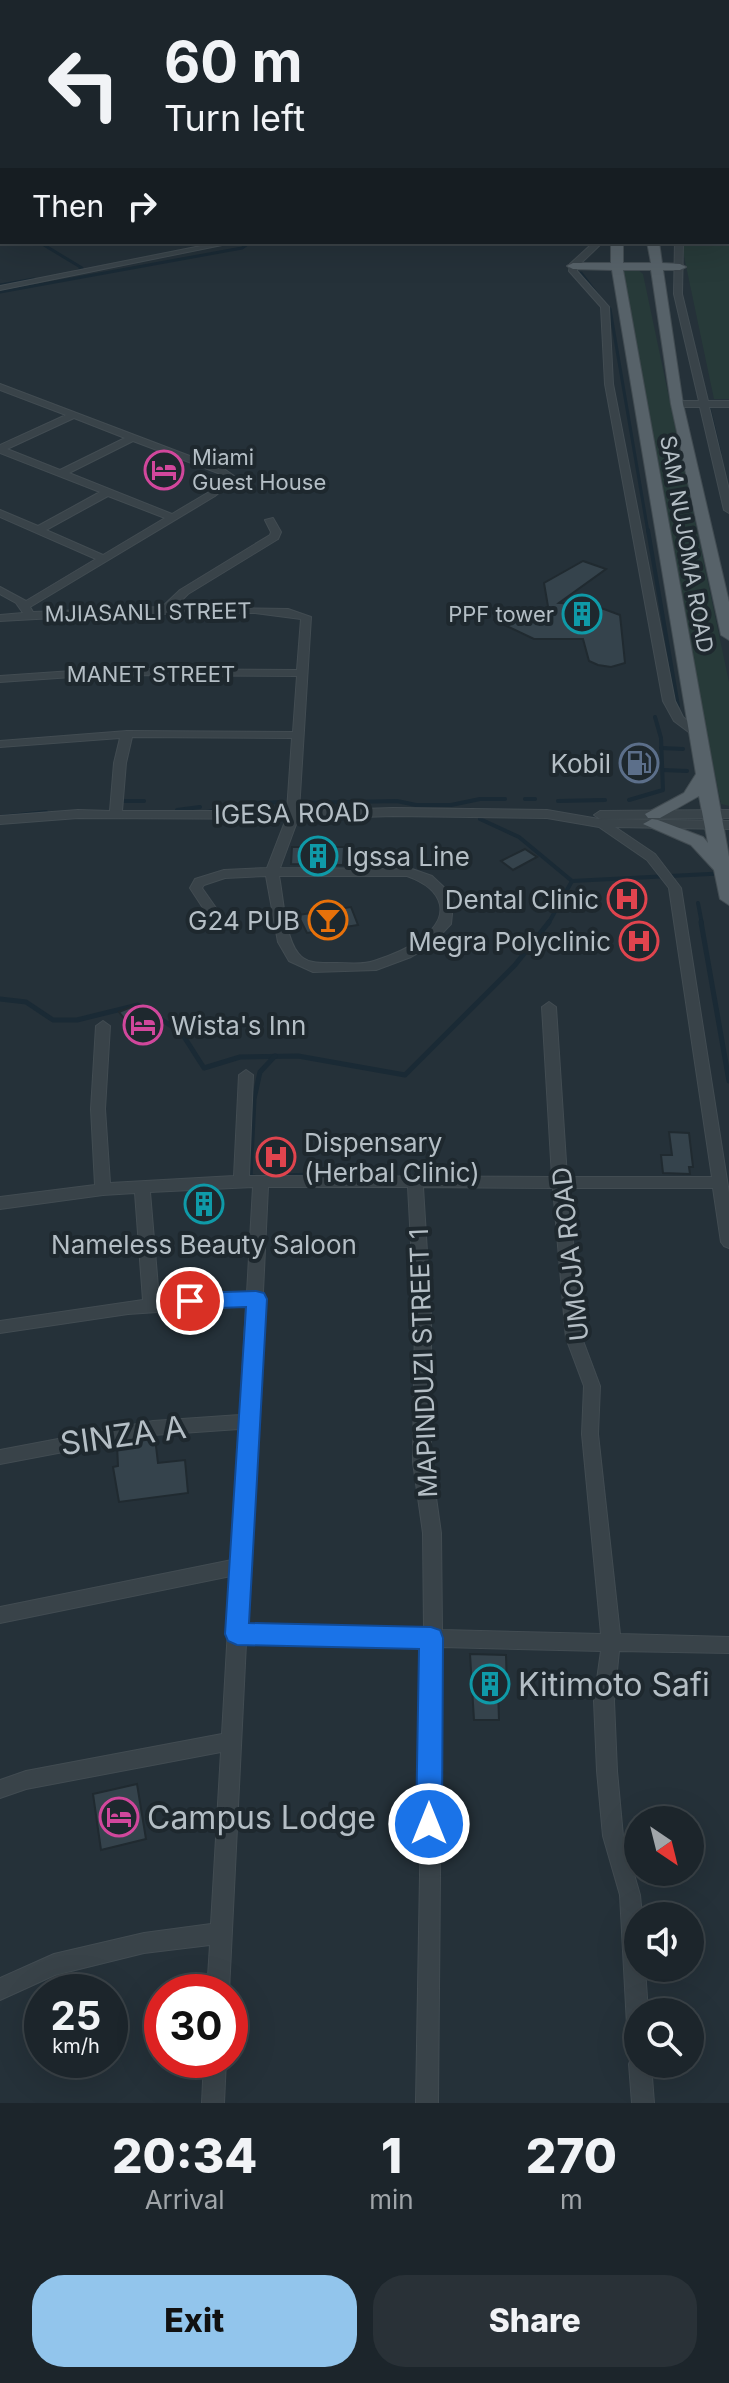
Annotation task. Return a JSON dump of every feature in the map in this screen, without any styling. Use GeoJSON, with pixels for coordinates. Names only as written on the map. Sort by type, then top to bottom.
{"type":"FeatureCollection","features":[{"type":"Feature","properties":{"kind":"main road","name":"SAM NUJOMA ROAD"},"geometry":{"type":"LineString","coordinates":[[617,244],[617,267],[698,736],[718,822],[729,899]]}},
{"type":"Feature","properties":{"kind":"main road","name":"SAM NUJOMA ROAD"},"geometry":{"type":"LineString","coordinates":[[653,244],[677,404],[729,635]]}},
{"type":"Feature","properties":{"kind":"main road"},"geometry":{"type":"LineString","coordinates":[[573,266],[680,267]]}},
{"type":"Feature","properties":{"kind":"main road"},"geometry":{"type":"LineString","coordinates":[[653,819],[691,796],[705,772]]}},
{"type":"Feature","properties":{"kind":"main road"},"geometry":{"type":"LineString","coordinates":[[653,819],[697,841],[723,869]]}},
{"type":"Feature","properties":{"kind":"street"},"geometry":{"type":"LineString","coordinates":[[0,288],[223,244]]}},
{"type":"Feature","properties":{"kind":"street"},"geometry":{"type":"LineString","coordinates":[[597,244],[573,266],[573,271],[605,307],[609,384],[669,701],[678,719],[698,736]]}},
{"type":"Feature","properties":{"kind":"street"},"geometry":{"type":"LineString","coordinates":[[679,244],[678,294],[729,510]]}},
{"type":"Feature","properties":{"kind":"street"},"geometry":{"type":"LineString","coordinates":[[0,387],[221,471],[232,478],[27,611],[0,590]]}},
{"type":"Feature","properties":{"kind":"street"},"geometry":{"type":"LineString","coordinates":[[677,404],[729,404]]}},
{"type":"Feature","properties":{"kind":"street"},"geometry":{"type":"LineString","coordinates":[[0,449],[73,415]]}},
{"type":"Feature","properties":{"kind":"street"},"geometry":{"type":"LineString","coordinates":[[60,474],[133,437]]}},
{"type":"Feature","properties":{"kind":"street"},"geometry":{"type":"LineString","coordinates":[[0,449],[172,517]]}},
{"type":"Feature","properties":{"kind":"street"},"geometry":{"type":"LineString","coordinates":[[38,530],[108,492]]}},
{"type":"Feature","properties":{"kind":"street"},"geometry":{"type":"LineString","coordinates":[[0,513],[103,559]]}},
{"type":"Feature","properties":{"kind":"street"},"geometry":{"type":"LineString","coordinates":[[163,612],[184,592],[274,537],[276,532],[270,520]]}},
{"type":"Feature","properties":{"kind":"street","name":"MJIASANLI STREET"},"geometry":{"type":"LineString","coordinates":[[0,618],[27,611],[297,612],[306,617],[307,622],[303,673]]}},
{"type":"Feature","properties":{"kind":"street","name":"MANET STREET"},"geometry":{"type":"LineString","coordinates":[[0,679],[91,673],[303,673]]}},
{"type":"Feature","properties":{"kind":"street"},"geometry":{"type":"LineString","coordinates":[[210,908],[197,893],[199,882],[224,874],[272,872],[408,872],[436,885],[444,895],[447,914],[436,934],[406,954],[371,967],[313,968],[294,958],[285,942],[272,872],[293,815],[303,673]]}},
{"type":"Feature","properties":{"kind":"street"},"geometry":{"type":"LineString","coordinates":[[1,740],[127,734],[297,735]]}},
{"type":"Feature","properties":{"kind":"street"},"geometry":{"type":"LineString","coordinates":[[116,813],[120,763],[127,734]]}},
{"type":"Feature","properties":{"kind":"street","name":"IGESA ROAD"},"geometry":{"type":"LineString","coordinates":[[0,820],[116,813],[293,815],[408,812],[547,814],[599,823],[653,819],[718,822],[729,814]]}},
{"type":"Feature","properties":{"kind":"street","name":"IGESA ROAD"},"geometry":{"type":"LineString","coordinates":[[584,818],[623,813],[653,819]]}},
{"type":"Feature","properties":{"kind":"street"},"geometry":{"type":"LineString","coordinates":[[599,823],[651,857],[675,888],[729,1242]]}},
{"type":"Feature","properties":{"kind":"street","name":"UMOJA ROAD"},"geometry":{"type":"LineString","coordinates":[[549,1007],[574,1338],[592,1386],[590,1434],[611,1641],[604,1701],[607,1771],[613,1836],[630,1895],[636,1998]]}},
{"type":"Feature","properties":{"kind":"street"},"geometry":{"type":"LineString","coordinates":[[103,1026],[98,1109],[103,1189]]}},
{"type":"Feature","properties":{"kind":"street"},"geometry":{"type":"LineString","coordinates":[[241,1181],[246,1075]]}},
{"type":"Feature","properties":{"kind":"street"},"geometry":{"type":"LineString","coordinates":[[0,1203],[103,1189],[241,1181],[719,1183]]}},
{"type":"Feature","properties":{"kind":"street"},"geometry":{"type":"LineString","coordinates":[[219,1974],[261,1182]]}},
{"type":"Feature","properties":{"kind":"street","name":"MAPINDUZI STREET 1"},"geometry":{"type":"LineString","coordinates":[[415,1183],[423,1317],[422,1462],[433,1546],[427,2103]]}},
{"type":"Feature","properties":{"kind":"street"},"geometry":{"type":"LineString","coordinates":[[142,1187],[152,1307]]}},
{"type":"Feature","properties":{"kind":"street"},"geometry":{"type":"LineString","coordinates":[[0,1327],[190,1301],[256,1299]]}},
{"type":"Feature","properties":{"kind":"street","name":"SINZA A"},"geometry":{"type":"LineString","coordinates":[[0,1457],[153,1428],[248,1421]]}},
{"type":"Feature","properties":{"kind":"street"},"geometry":{"type":"LineString","coordinates":[[0,1615],[240,1566]]}},
{"type":"Feature","properties":{"kind":"street"},"geometry":{"type":"LineString","coordinates":[[237,1634],[729,1645]]}},
{"type":"Feature","properties":{"kind":"street"},"geometry":{"type":"LineString","coordinates":[[0,1789],[26,1780],[231,1741]]}},
{"type":"Feature","properties":{"kind":"street"},"geometry":{"type":"LineString","coordinates":[[0,1989],[54,1965],[144,1943],[220,1933]]}},
{"type":"Feature","properties":{"kind":"street"},"geometry":{"type":"LineString","coordinates":[[213,2103],[214,2078]]}},
{"type":"Feature","properties":{"kind":"street"},"geometry":{"type":"LineString","coordinates":[[641,2078],[643,2103]]}},
{"type":"Feature","properties":{"kind":"green space"},"geometry":{"type":"Polygon","coordinates":[[[683,244],[729,244],[729,399],[714,399],[683,244]]]}},
{"type":"Feature","properties":{"kind":"green space"},"geometry":{"type":"Polygon","coordinates":[[[623,269],[637,269],[643,274],[729,682],[729,806],[721,804],[636,387],[623,269]]]}},
{"type":"Feature","properties":{"kind":"building","name":"PPF tower"},"geometry":{"type":"Polygon","coordinates":[[[583,561],[606,569],[559,603],[593,605],[620,615],[625,663],[611,667],[598,665],[589,661],[583,639],[534,639],[494,620],[496,613],[507,608],[522,608],[550,618],[544,583],[583,561]]]}},
{"type":"Feature","properties":{"kind":"building","name":"Kobil"},"geometry":{"type":"Polygon","coordinates":[[[629,752],[645,752],[649,774],[633,774],[629,752]]]}},
{"type":"Feature","properties":{"kind":"building","name":"Igssa Line"},"geometry":{"type":"Polygon","coordinates":[[[292,847],[344,847],[343,865],[291,864],[292,847]]]}},
{"type":"Feature","properties":{"kind":"building"},"geometry":{"type":"Polygon","coordinates":[[[525,849],[537,857],[513,870],[501,861],[525,849]]]}},
{"type":"Feature","properties":{"kind":"building","name":"G24 PUB"},"geometry":{"type":"Polygon","coordinates":[[[351,907],[358,925],[307,933],[298,915],[351,907]]]}},
{"type":"Feature","properties":{"kind":"building","name":"Wista's Inn"},"geometry":{"type":"Polygon","coordinates":[[[131,1007],[153,1033],[133,1041],[124,1030],[131,1027],[119,1012],[131,1007]]]}},
{"type":"Feature","properties":{"kind":"building"},"geometry":{"type":"Polygon","coordinates":[[[669,1132],[689,1133],[693,1167],[689,1167],[690,1174],[663,1173],[661,1155],[672,1155],[669,1132]]]}},
{"type":"Feature","properties":{"kind":"building","name":"Nameless Beauty Saloon"},"geometry":{"type":"Polygon","coordinates":[[[212,1197],[211,1221],[196,1221],[197,1198],[212,1197]]]}},
{"type":"Feature","properties":{"kind":"building"},"geometry":{"type":"Polygon","coordinates":[[[155,1438],[158,1463],[185,1460],[188,1493],[119,1502],[113,1467],[118,1466],[117,1445],[155,1438]]]}},
{"type":"Feature","properties":{"kind":"building","name":"Kitimoto Safi"},"geometry":{"type":"Polygon","coordinates":[[[470,1654],[506,1655],[507,1689],[498,1688],[499,1720],[474,1720],[470,1654]]]}},
{"type":"Feature","properties":{"kind":"building","name":"Campus Lodge"},"geometry":{"type":"Polygon","coordinates":[[[137,1784],[146,1839],[101,1850],[93,1794],[137,1784]]]}},
{"type":"Feature","properties":{"kind":"waterway"},"geometry":{"type":"LineString","coordinates":[[42,244],[82,268],[76,272]]}},
{"type":"Feature","properties":{"kind":"waterway"},"geometry":{"type":"LineString","coordinates":[[0,292],[242,248],[248,244]]}},
{"type":"Feature","properties":{"kind":"waterway"},"geometry":{"type":"LineString","coordinates":[[581,273],[597,294]]}},
{"type":"Feature","properties":{"kind":"waterway"},"geometry":{"type":"LineString","coordinates":[[0,285],[34,279]]}},
{"type":"Feature","properties":{"kind":"waterway"},"geometry":{"type":"LineString","coordinates":[[606,305],[610,309],[648,532]]}},
{"type":"Feature","properties":{"kind":"waterway"},"geometry":{"type":"LineString","coordinates":[[709,407],[720,453]]}},
{"type":"Feature","properties":{"kind":"waterway"},"geometry":{"type":"LineString","coordinates":[[648,530],[678,706]]}},
{"type":"Feature","properties":{"kind":"waterway"},"geometry":{"type":"LineString","coordinates":[[655,717],[661,748]]}},
{"type":"Feature","properties":{"kind":"waterway"},"geometry":{"type":"LineString","coordinates":[[629,800],[663,790],[661,748]]}},
{"type":"Feature","properties":{"kind":"waterway"},"geometry":{"type":"LineString","coordinates":[[661,748],[683,749]]}},
{"type":"Feature","properties":{"kind":"waterway"},"geometry":{"type":"LineString","coordinates":[[663,770],[687,771]]}},
{"type":"Feature","properties":{"kind":"waterway"},"geometry":{"type":"LineString","coordinates":[[303,803],[397,801],[416,805],[451,805],[480,799],[505,799]]}},
{"type":"Feature","properties":{"kind":"waterway"},"geometry":{"type":"LineString","coordinates":[[525,799],[535,799]]}},
{"type":"Feature","properties":{"kind":"waterway"},"geometry":{"type":"LineString","coordinates":[[558,801],[605,800]]}},
{"type":"Feature","properties":{"kind":"waterway"},"geometry":{"type":"LineString","coordinates":[[119,801],[144,801]]}},
{"type":"Feature","properties":{"kind":"waterway"},"geometry":{"type":"LineString","coordinates":[[207,812],[245,804],[280,802]]}},
{"type":"Feature","properties":{"kind":"waterway"},"geometry":{"type":"LineString","coordinates":[[177,810],[200,807]]}},
{"type":"Feature","properties":{"kind":"waterway"},"geometry":{"type":"LineString","coordinates":[[0,817],[46,812]]}},
{"type":"Feature","properties":{"kind":"waterway"},"geometry":{"type":"LineString","coordinates":[[480,819],[519,837],[572,881]]}},
{"type":"Feature","properties":{"kind":"waterway"},"geometry":{"type":"LineString","coordinates":[[572,881],[729,873]]}},
{"type":"Feature","properties":{"kind":"waterway"},"geometry":{"type":"LineString","coordinates":[[548,924],[572,881]]}},
{"type":"Feature","properties":{"kind":"waterway"},"geometry":{"type":"LineString","coordinates":[[698,903],[702,924]]}},
{"type":"Feature","properties":{"kind":"waterway"},"geometry":{"type":"LineString","coordinates":[[275,1056],[298,1056],[405,1075],[515,965],[549,922]]}},
{"type":"Feature","properties":{"kind":"waterway"},"geometry":{"type":"LineString","coordinates":[[701,922],[729,1081]]}},
{"type":"Feature","properties":{"kind":"waterway"},"geometry":{"type":"LineString","coordinates":[[0,999],[26,1002],[53,1020],[77,1020],[138,1005],[181,1032],[204,1068],[240,1057],[275,1056]]}},
{"type":"Feature","properties":{"kind":"waterway"},"geometry":{"type":"LineString","coordinates":[[254,1177],[250,1177],[254,1099],[260,1072],[275,1056]]}},
{"type":"Feature","properties":{"kind":"waterway"},"geometry":{"type":"LineString","coordinates":[[284,1176],[312,1175],[312,1181]]}},
{"type":"Feature","properties":{"kind":"place","name":"Miami Guest House"},"geometry":{"type":"Point","coordinates":[164,470]}},
{"type":"Feature","properties":{"kind":"place","name":"PPF tower"},"geometry":{"type":"Point","coordinates":[582,614]}},
{"type":"Feature","properties":{"kind":"place","name":"Kobil"},"geometry":{"type":"Point","coordinates":[639,763]}},
{"type":"Feature","properties":{"kind":"place","name":"Igssa Line"},"geometry":{"type":"Point","coordinates":[318,856]}},
{"type":"Feature","properties":{"kind":"place","name":"Dental Clinic"},"geometry":{"type":"Point","coordinates":[627,899]}},
{"type":"Feature","properties":{"kind":"place","name":"G24 PUB"},"geometry":{"type":"Point","coordinates":[328,920]}},
{"type":"Feature","properties":{"kind":"place","name":"Megra Polyclinic"},"geometry":{"type":"Point","coordinates":[639,941]}},
{"type":"Feature","properties":{"kind":"place","name":"Wista's Inn"},"geometry":{"type":"Point","coordinates":[143,1025]}},
{"type":"Feature","properties":{"kind":"place","name":"Dispensary (Herbal Clinic)"},"geometry":{"type":"Point","coordinates":[276,1157]}},
{"type":"Feature","properties":{"kind":"place","name":"Nameless Beauty Saloon"},"geometry":{"type":"Point","coordinates":[204,1204]}},
{"type":"Feature","properties":{"kind":"place","name":"Kitimoto Safi"},"geometry":{"type":"Point","coordinates":[490,1684]}},
{"type":"Feature","properties":{"kind":"place","name":"Campus Lodge"},"geometry":{"type":"Point","coordinates":[119,1817]}},
{"type":"Feature","properties":{"kind":"route"},"geometry":{"type":"LineString","coordinates":[[190,1301],[256,1299],[237,1634],[431,1638],[429,1824]]}}]}
